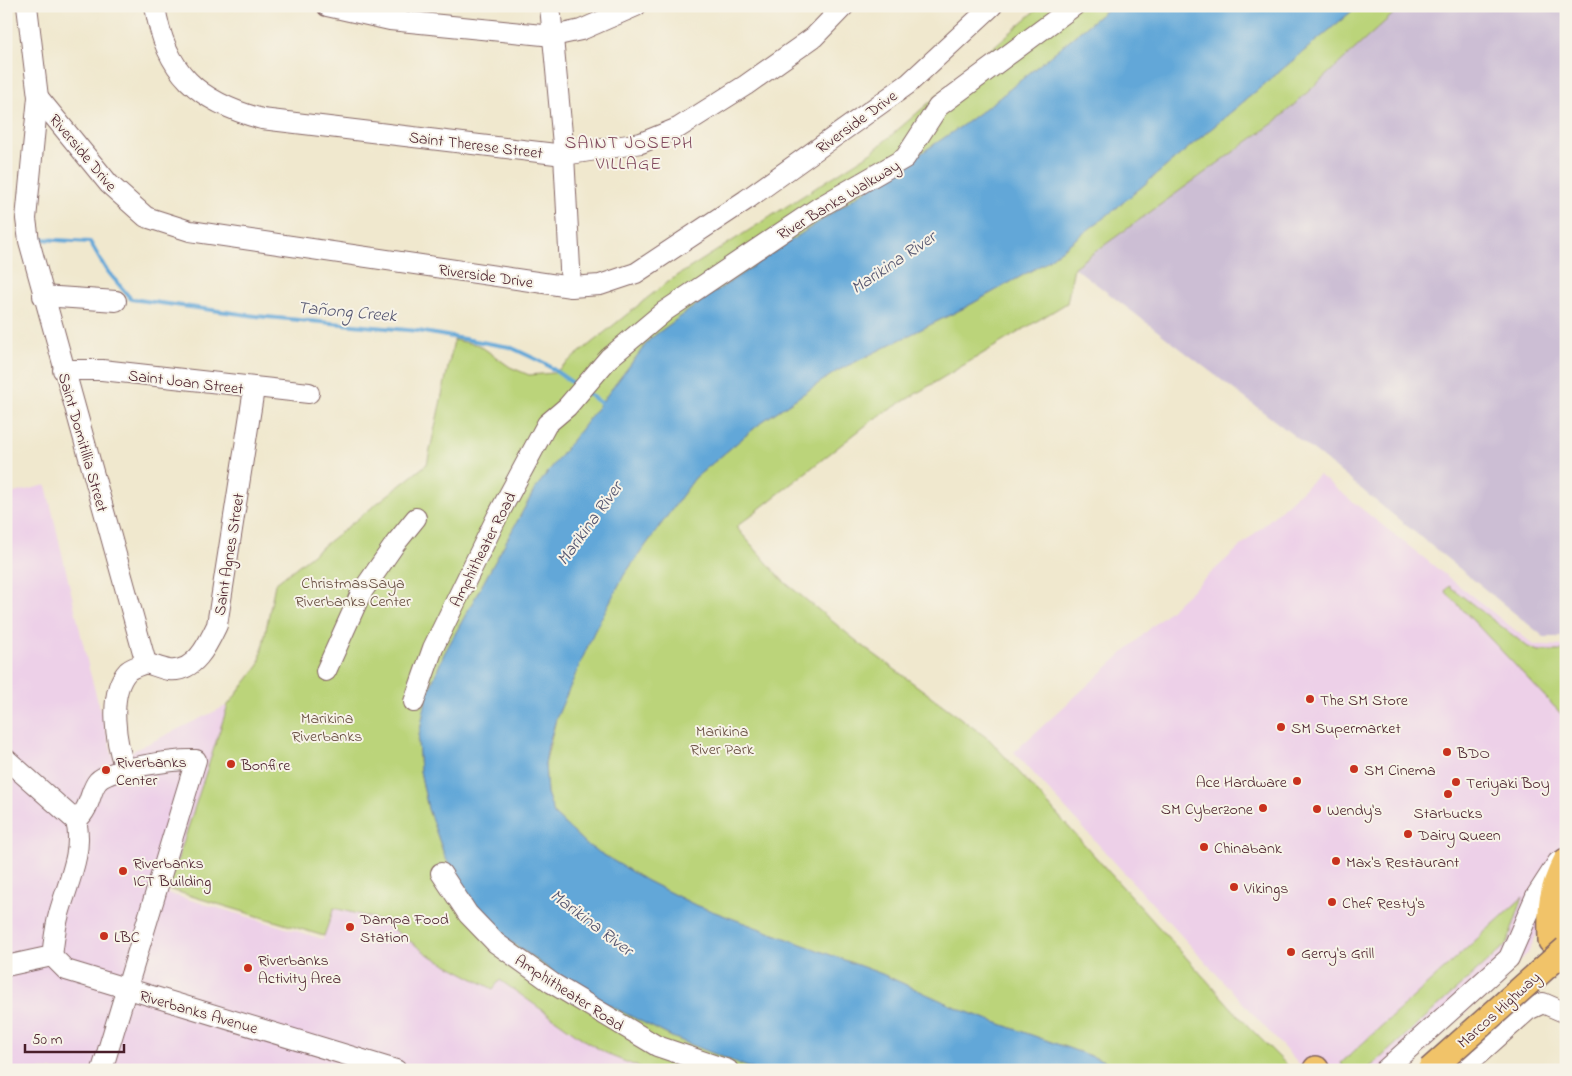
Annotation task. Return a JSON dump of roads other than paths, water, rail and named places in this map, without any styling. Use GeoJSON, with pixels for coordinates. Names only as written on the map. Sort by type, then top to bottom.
{"type":"FeatureCollection","features":[{"type":"Feature","properties":{"kind":"main road"},"geometry":{"type":"LineString","coordinates":[[1558,945],[1550,906],[1553,890],[1566,861]]}},
{"type":"Feature","properties":{"kind":"main road","name":"Marcos Highway"},"geometry":{"type":"LineString","coordinates":[[1430,1070],[1558,945]]}},
{"type":"Feature","properties":{"kind":"main road","name":"Marcos Highway"},"geometry":{"type":"LineString","coordinates":[[1453,1070],[1566,969]]}},
{"type":"Feature","properties":{"kind":"street","name":"Riverside Drive"},"geometry":{"type":"LineString","coordinates":[[27,6],[38,97],[109,184],[146,217],[190,231],[571,287],[600,285],[636,272],[738,205],[908,84],[992,6]]}},
{"type":"Feature","properties":{"kind":"street","name":"Saint Therese Street"},"geometry":{"type":"LineString","coordinates":[[155,6],[165,47],[190,85],[209,99],[234,111],[262,119],[564,155],[641,143],[678,128],[746,85],[814,37],[844,6]]}},
{"type":"Feature","properties":{"kind":"street"},"geometry":{"type":"LineString","coordinates":[[327,6],[390,20],[553,36],[581,30],[636,6]]}},
{"type":"Feature","properties":{"kind":"street"},"geometry":{"type":"LineString","coordinates":[[550,6],[564,155],[571,287]]}},
{"type":"Feature","properties":{"kind":"street","name":"River Banks Walkway"},"geometry":{"type":"LineString","coordinates":[[567,407],[609,358],[665,311],[818,208],[905,158],[938,108],[1074,6]]}},
{"type":"Feature","properties":{"kind":"street","name":"Saint Domitillia Street"},"geometry":{"type":"LineString","coordinates":[[38,97],[26,219],[28,241],[146,663]]}},
{"type":"Feature","properties":{"kind":"street"},"geometry":{"type":"LineString","coordinates":[[43,296],[116,301]]}},
{"type":"Feature","properties":{"kind":"street","name":"Saint Joan Street"},"geometry":{"type":"LineString","coordinates":[[63,370],[102,370],[309,394]]}},
{"type":"Feature","properties":{"kind":"street","name":"Saint Agnes Street"},"geometry":{"type":"LineString","coordinates":[[146,663],[170,670],[187,667],[208,645],[218,625],[254,389]]}},
{"type":"Feature","properties":{"kind":"street","name":"Amphitheater Road"},"geometry":{"type":"LineString","coordinates":[[414,702],[433,648],[497,516],[547,424],[567,407]]}},
{"type":"Feature","properties":{"kind":"street"},"geometry":{"type":"LineString","coordinates":[[326,671],[361,593],[416,518]]}},
{"type":"Feature","properties":{"kind":"street"},"geometry":{"type":"LineString","coordinates":[[126,771],[119,754],[115,717],[121,681],[130,670],[146,663]]}},
{"type":"Feature","properties":{"kind":"street"},"geometry":{"type":"LineString","coordinates":[[6,759],[76,821],[79,841],[58,916],[52,956],[6,966]]}},
{"type":"Feature","properties":{"kind":"street"},"geometry":{"type":"LineString","coordinates":[[76,821],[88,809],[97,782],[106,776],[144,765],[196,760],[102,1070]]}},
{"type":"Feature","properties":{"kind":"street"},"geometry":{"type":"LineString","coordinates":[[1385,1070],[1509,958],[1536,896],[1554,866],[1566,854]]}},
{"type":"Feature","properties":{"kind":"street","name":"Amphitheater Road"},"geometry":{"type":"LineString","coordinates":[[441,873],[468,914],[496,943],[552,982],[657,1046],[728,1070]]}},
{"type":"Feature","properties":{"kind":"street","name":"Riverbanks Avenue"},"geometry":{"type":"LineString","coordinates":[[52,956],[66,970],[331,1048],[396,1070]]}},
{"type":"Feature","properties":{"kind":"street"},"geometry":{"type":"LineString","coordinates":[[1461,1070],[1528,1010],[1543,1003],[1566,1013]]}},
{"type":"Feature","properties":{"kind":"water","name":"Marikina River"},"geometry":{"type":"Polygon","coordinates":[[[1111,6],[1358,6],[1114,210],[1043,264],[966,307],[837,371],[763,421],[695,478],[624,575],[594,632],[556,719],[545,764],[547,793],[554,814],[587,845],[647,881],[693,904],[882,974],[964,1011],[1130,1070],[755,1070],[672,1037],[579,990],[497,932],[463,888],[445,857],[428,809],[420,771],[418,741],[427,695],[444,654],[535,489],[650,339],[703,300],[963,125],[999,98],[1111,6]]]}},
{"type":"Feature","properties":{"kind":"waterway","name":"Tañong Creek"},"geometry":{"type":"LineString","coordinates":[[40,239],[90,242],[105,268],[131,299],[256,316],[418,331],[510,347],[544,363],[577,386]]}},
{"type":"Feature","properties":{"kind":"waterway","name":"Tañong Creek"},"geometry":{"type":"LineString","coordinates":[[587,393],[604,405]]}},
{"type":"Feature","properties":{"kind":"place","name":"The SM Store"},"geometry":{"type":"Point","coordinates":[1310,699]}},
{"type":"Feature","properties":{"kind":"place","name":"SM Supermarket"},"geometry":{"type":"Point","coordinates":[1281,727]}},
{"type":"Feature","properties":{"kind":"place","name":"BDO"},"geometry":{"type":"Point","coordinates":[1447,752]}},
{"type":"Feature","properties":{"kind":"place","name":"Bonfire"},"geometry":{"type":"Point","coordinates":[231,764]}},
{"type":"Feature","properties":{"kind":"place","name":"SM Cinema"},"geometry":{"type":"Point","coordinates":[1354,769]}},
{"type":"Feature","properties":{"kind":"place","name":"Riverbanks Center"},"geometry":{"type":"Point","coordinates":[106,770]}},
{"type":"Feature","properties":{"kind":"place","name":"Ace Hardware"},"geometry":{"type":"Point","coordinates":[1297,781]}},
{"type":"Feature","properties":{"kind":"place","name":"Teriyaki Boy"},"geometry":{"type":"Point","coordinates":[1456,782]}},
{"type":"Feature","properties":{"kind":"place","name":"Starbucks"},"geometry":{"type":"Point","coordinates":[1448,794]}},
{"type":"Feature","properties":{"kind":"place","name":"SM Cyberzone"},"geometry":{"type":"Point","coordinates":[1263,808]}},
{"type":"Feature","properties":{"kind":"place","name":"Wendy's"},"geometry":{"type":"Point","coordinates":[1317,809]}},
{"type":"Feature","properties":{"kind":"place","name":"Dairy Queen"},"geometry":{"type":"Point","coordinates":[1408,834]}},
{"type":"Feature","properties":{"kind":"place","name":"Chinabank"},"geometry":{"type":"Point","coordinates":[1204,847]}},
{"type":"Feature","properties":{"kind":"place","name":"Max's Restaurant"},"geometry":{"type":"Point","coordinates":[1336,861]}},
{"type":"Feature","properties":{"kind":"place","name":"Riverbanks ICT Building"},"geometry":{"type":"Point","coordinates":[123,871]}},
{"type":"Feature","properties":{"kind":"place","name":"Vikings"},"geometry":{"type":"Point","coordinates":[1234,887]}},
{"type":"Feature","properties":{"kind":"place","name":"Chef Resty's"},"geometry":{"type":"Point","coordinates":[1332,902]}},
{"type":"Feature","properties":{"kind":"place","name":"Dampa Food Station"},"geometry":{"type":"Point","coordinates":[350,927]}},
{"type":"Feature","properties":{"kind":"place","name":"LBC"},"geometry":{"type":"Point","coordinates":[104,936]}},
{"type":"Feature","properties":{"kind":"place","name":"Gerry's Grill"},"geometry":{"type":"Point","coordinates":[1291,952]}},
{"type":"Feature","properties":{"kind":"place","name":"Riverbanks Activity Area"},"geometry":{"type":"Point","coordinates":[248,968]}},
{"type":"Feature","properties":{"kind":"district","name":"SAINT JOSEPH VILLAGE"},"geometry":{"type":"Point","coordinates":[629,152]}},
{"type":"Feature","properties":{"kind":"park label","name":"ChristmasSaya Riverbanks Center"},"geometry":{"type":"Point","coordinates":[353,591]}},
{"type":"Feature","properties":{"kind":"park label","name":"Marikina Riverbanks"},"geometry":{"type":"Point","coordinates":[327,726]}},
{"type":"Feature","properties":{"kind":"park label","name":"Marikina River Park"},"geometry":{"type":"Point","coordinates":[722,739]}}]}
